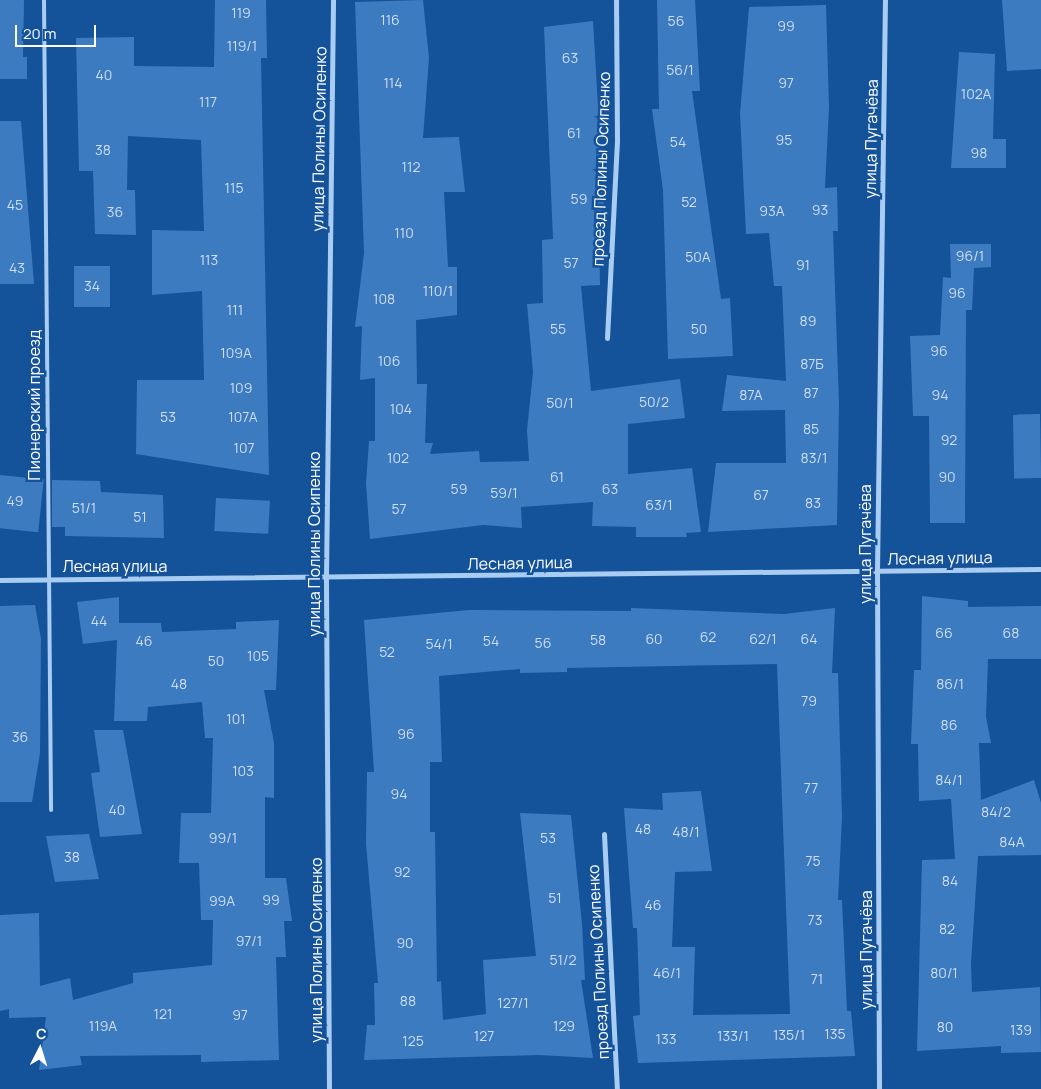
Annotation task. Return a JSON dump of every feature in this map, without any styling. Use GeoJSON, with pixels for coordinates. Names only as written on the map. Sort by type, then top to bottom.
{"type":"FeatureCollection","features":[{"type":"Feature","properties":{"kind":"street","name":"улица Полины Осипенко"},"geometry":{"type":"LineString","coordinates":[[329,1089],[326,578],[333,0]]}},
{"type":"Feature","properties":{"kind":"street","name":"проезд Полины Осипенко"},"geometry":{"type":"LineString","coordinates":[[607,338],[617,141],[616,0]]}},
{"type":"Feature","properties":{"kind":"street","name":"улица Пугачёва"},"geometry":{"type":"LineString","coordinates":[[879,1089],[877,571],[885,0]]}},
{"type":"Feature","properties":{"kind":"street","name":"Лесная улица"},"geometry":{"type":"LineString","coordinates":[[0,580],[1041,569]]}},
{"type":"Feature","properties":{"kind":"street","name":"проезд Полины Осипенко"},"geometry":{"type":"LineString","coordinates":[[604,834],[617,1089]]}},
{"type":"Feature","properties":{"kind":"lane","name":"Пионерский проезд"},"geometry":{"type":"LineString","coordinates":[[44,0],[51,810]]}},
{"type":"Feature","properties":{"kind":"building"},"geometry":{"type":"Polygon","coordinates":[[[0,0],[24,0],[23,57],[27,57],[27,79],[0,79],[0,0]]]}},
{"type":"Feature","properties":{"kind":"building"},"geometry":{"type":"Polygon","coordinates":[[[215,0],[266,0],[267,58],[261,58],[269,475],[136,454],[137,380],[204,380],[202,291],[152,295],[152,230],[204,231],[201,140],[128,136],[127,190],[135,190],[136,235],[95,234],[93,171],[79,171],[76,38],[134,37],[134,66],[214,67],[215,0]]]}},
{"type":"Feature","properties":{"kind":"building"},"geometry":{"type":"Polygon","coordinates":[[[423,0],[429,58],[423,138],[459,137],[465,192],[444,192],[448,267],[457,267],[457,315],[416,320],[417,384],[427,384],[425,443],[433,443],[430,454],[479,451],[480,462],[529,461],[527,430],[533,372],[527,304],[543,303],[542,240],[553,239],[544,27],[593,21],[605,226],[599,226],[600,285],[581,286],[591,391],[680,379],[685,418],[628,424],[628,474],[692,468],[701,532],[686,533],[687,537],[636,537],[636,527],[592,526],[593,502],[521,507],[522,528],[483,525],[370,539],[366,483],[369,441],[375,441],[375,378],[360,380],[362,326],[355,327],[364,253],[355,2],[423,0]]]}},
{"type":"Feature","properties":{"kind":"building"},"geometry":{"type":"Polygon","coordinates":[[[657,0],[695,0],[700,91],[692,91],[721,299],[730,298],[733,356],[668,359],[663,190],[652,109],[659,109],[657,0]]]}},
{"type":"Feature","properties":{"kind":"building"},"geometry":{"type":"Polygon","coordinates":[[[1002,0],[1041,0],[1041,69],[1007,71],[1002,0]]]}},
{"type":"Feature","properties":{"kind":"building"},"geometry":{"type":"Polygon","coordinates":[[[826,5],[829,107],[825,188],[837,187],[838,231],[833,231],[839,404],[837,525],[708,532],[716,463],[786,463],[785,410],[722,411],[727,375],[786,381],[782,286],[774,286],[769,233],[746,234],[740,114],[749,7],[826,5]]]}},
{"type":"Feature","properties":{"kind":"building"},"geometry":{"type":"Polygon","coordinates":[[[959,52],[995,54],[993,139],[1006,139],[1006,168],[951,168],[959,52]]]}},
{"type":"Feature","properties":{"kind":"building"},"geometry":{"type":"Polygon","coordinates":[[[0,121],[21,121],[34,284],[0,284],[0,121]]]}},
{"type":"Feature","properties":{"kind":"building"},"geometry":{"type":"Polygon","coordinates":[[[950,244],[991,244],[991,267],[974,268],[972,310],[966,310],[965,523],[930,523],[929,416],[913,416],[910,336],[940,335],[943,277],[951,278],[950,244]]]}},
{"type":"Feature","properties":{"kind":"building"},"geometry":{"type":"Polygon","coordinates":[[[74,266],[110,266],[110,307],[74,307],[74,266]]]}},
{"type":"Feature","properties":{"kind":"building"},"geometry":{"type":"Polygon","coordinates":[[[1013,414],[1040,414],[1041,478],[1014,478],[1013,414]]]}},
{"type":"Feature","properties":{"kind":"building"},"geometry":{"type":"Polygon","coordinates":[[[0,475],[44,480],[38,532],[0,528],[0,475]]]}},
{"type":"Feature","properties":{"kind":"building"},"geometry":{"type":"Polygon","coordinates":[[[52,480],[100,481],[101,492],[163,495],[164,538],[65,536],[65,527],[52,527],[52,480]]]}},
{"type":"Feature","properties":{"kind":"building"},"geometry":{"type":"Polygon","coordinates":[[[216,498],[270,501],[268,534],[214,531],[216,498]]]}},
{"type":"Feature","properties":{"kind":"building"},"geometry":{"type":"Polygon","coordinates":[[[922,596],[968,601],[968,607],[1041,606],[1041,659],[988,659],[986,717],[991,743],[979,743],[981,800],[1034,780],[1041,803],[1041,855],[978,856],[971,964],[972,992],[1040,987],[1041,1052],[1001,1053],[1001,1046],[917,1051],[922,860],[955,859],[951,799],[919,801],[918,744],[911,744],[914,670],[921,670],[922,596]]]}},
{"type":"Feature","properties":{"kind":"building"},"geometry":{"type":"Polygon","coordinates":[[[119,597],[119,623],[161,623],[162,632],[236,629],[236,622],[279,620],[276,690],[264,690],[274,743],[274,798],[265,797],[265,878],[286,878],[292,921],[284,921],[286,957],[276,957],[279,1060],[201,1062],[201,1055],[80,1056],[82,1065],[39,1070],[46,1017],[9,1018],[9,1009],[0,1011],[0,915],[39,913],[40,986],[70,978],[73,1000],[133,983],[133,973],[212,965],[213,920],[201,920],[199,863],[179,863],[181,813],[211,813],[213,738],[205,738],[202,702],[148,707],[147,721],[114,721],[117,640],[83,644],[77,602],[119,597]]]}},
{"type":"Feature","properties":{"kind":"building"},"geometry":{"type":"Polygon","coordinates":[[[35,605],[41,639],[40,753],[32,802],[0,802],[0,606],[35,605]]]}},
{"type":"Feature","properties":{"kind":"building"},"geometry":{"type":"Polygon","coordinates":[[[631,608],[784,614],[835,608],[832,673],[838,673],[842,817],[838,900],[842,900],[847,1011],[851,1011],[855,1056],[638,1063],[633,1016],[640,1015],[637,928],[633,928],[624,808],[663,810],[662,793],[701,791],[712,871],[675,872],[672,947],[695,947],[693,1015],[790,1014],[777,664],[567,668],[567,672],[520,673],[520,669],[439,676],[442,762],[430,762],[430,832],[435,832],[437,982],[441,981],[443,1020],[486,1014],[483,960],[536,956],[520,813],[571,815],[582,924],[585,980],[581,980],[593,1058],[539,1055],[364,1060],[367,1025],[375,1025],[374,983],[378,983],[366,843],[367,772],[374,772],[364,620],[469,610],[631,611],[631,608]]]}},
{"type":"Feature","properties":{"kind":"building"},"geometry":{"type":"Polygon","coordinates":[[[94,730],[123,730],[142,834],[100,837],[91,773],[100,772],[94,730]]]}},
{"type":"Feature","properties":{"kind":"building"},"geometry":{"type":"Polygon","coordinates":[[[89,834],[99,879],[55,882],[46,836],[89,834]]]}}]}
